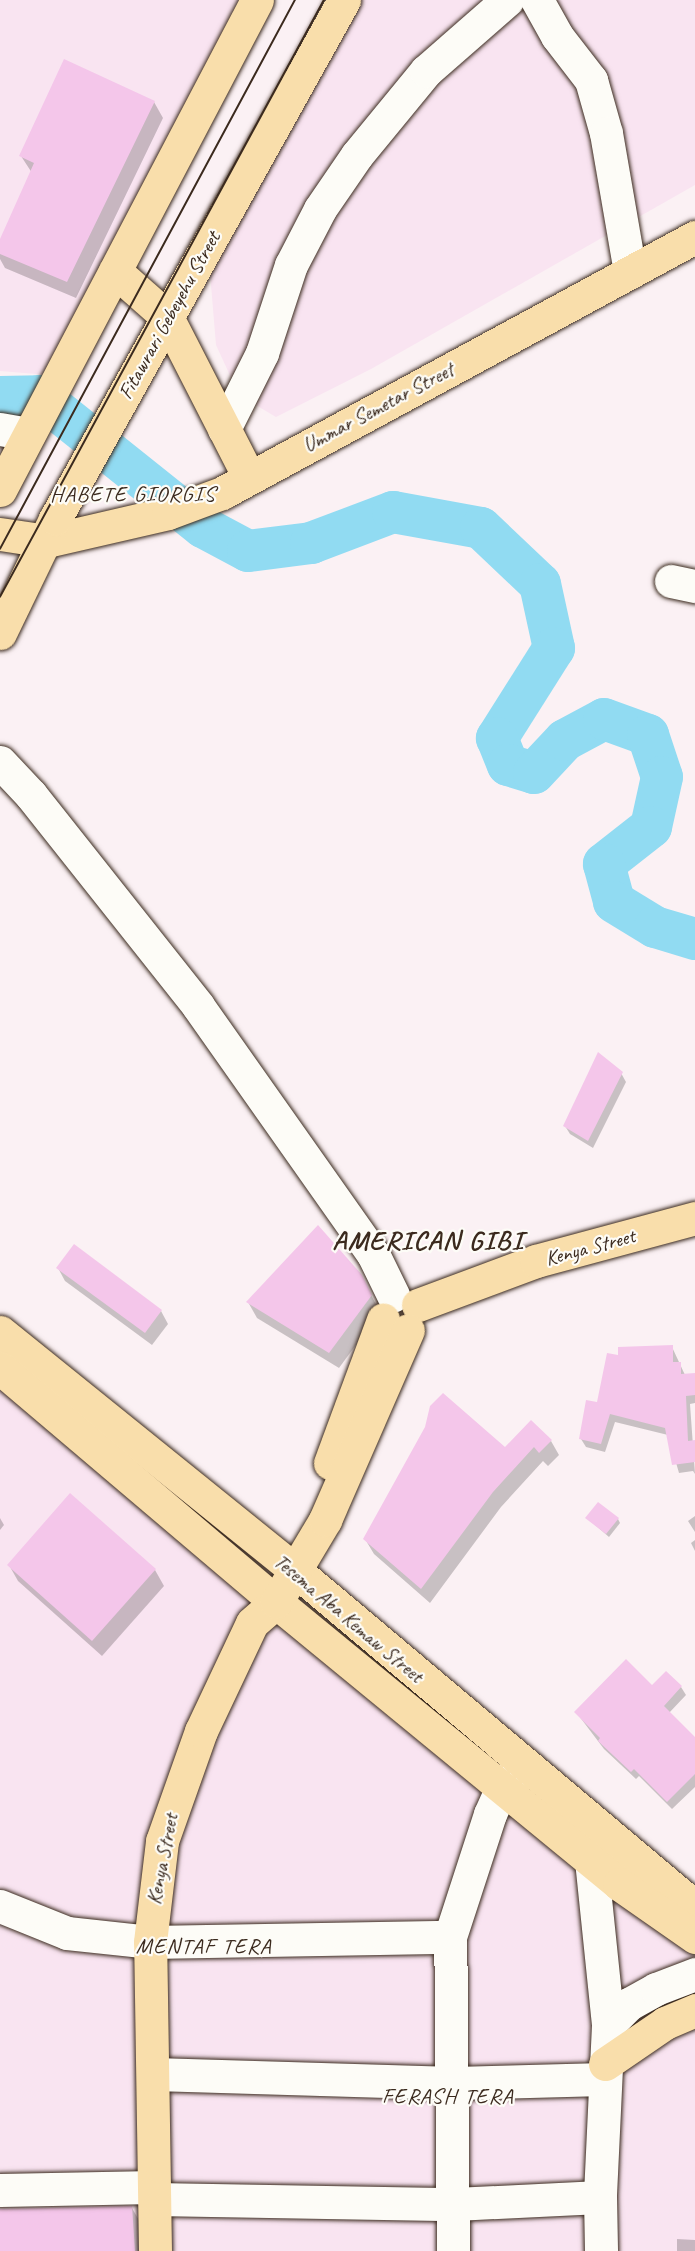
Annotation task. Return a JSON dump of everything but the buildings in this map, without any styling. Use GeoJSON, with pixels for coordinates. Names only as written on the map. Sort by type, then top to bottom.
{"type":"FeatureCollection","features":[{"type":"Feature","properties":{"kind":"main road"},"geometry":{"type":"LineString","coordinates":[[0,490],[22,428],[58,380],[257,0]]}},
{"type":"Feature","properties":{"kind":"main road","name":"Fitawrari Gebeyehu Street"},"geometry":{"type":"LineString","coordinates":[[0,633],[47,542],[55,519],[84,471],[344,0]]}},
{"type":"Feature","properties":{"kind":"main road","name":"Ummar Semetar Street"},"geometry":{"type":"LineString","coordinates":[[47,542],[168,513],[236,485],[695,237]]}},
{"type":"Feature","properties":{"kind":"main road"},"geometry":{"type":"LineString","coordinates":[[116,271],[167,317],[224,429],[236,485]]}},
{"type":"Feature","properties":{"kind":"main road"},"geometry":{"type":"LineString","coordinates":[[0,534],[47,542]]}},
{"type":"Feature","properties":{"kind":"main road","name":"Kenya Street"},"geometry":{"type":"LineString","coordinates":[[400,1312],[536,1262],[695,1218]]}},
{"type":"Feature","properties":{"kind":"main road"},"geometry":{"type":"LineString","coordinates":[[289,1566],[363,1438],[400,1312]]}},
{"type":"Feature","properties":{"kind":"main road","name":"Tesema Aba Kemaw Street"},"geometry":{"type":"LineString","coordinates":[[0,1332],[289,1566],[512,1775],[591,1860],[695,1937]]}},
{"type":"Feature","properties":{"kind":"main road","name":"Tesema Aba Kemaw Street"},"geometry":{"type":"LineString","coordinates":[[0,1368],[269,1596],[695,1907]]}},
{"type":"Feature","properties":{"kind":"main road","name":"Kenya Street"},"geometry":{"type":"LineString","coordinates":[[154,2251],[154,2074],[150,1942],[154,1881],[171,1807],[252,1623],[289,1566]]}},
{"type":"Feature","properties":{"kind":"main road"},"geometry":{"type":"LineString","coordinates":[[604,2072],[665,2023],[695,2010]]}},
{"type":"Feature","properties":{"kind":"street"},"geometry":{"type":"LineString","coordinates":[[224,429],[262,353],[291,265],[320,209],[357,155],[426,71],[507,0]]}},
{"type":"Feature","properties":{"kind":"street"},"geometry":{"type":"LineString","coordinates":[[537,0],[557,36],[591,80],[606,133],[630,272]]}},
{"type":"Feature","properties":{"kind":"street"},"geometry":{"type":"LineString","coordinates":[[0,762],[31,795],[198,1006],[373,1254],[400,1312]]}},
{"type":"Feature","properties":{"kind":"street"},"geometry":{"type":"LineString","coordinates":[[453,2251],[454,2083],[450,1937],[469,1870],[512,1775]]}},
{"type":"Feature","properties":{"kind":"street"},"geometry":{"type":"LineString","coordinates":[[591,1860],[608,2025],[604,2072],[600,2197],[601,2251]]}},
{"type":"Feature","properties":{"kind":"street"},"geometry":{"type":"LineString","coordinates":[[0,1906],[68,1933],[150,1942],[450,1937]]}},
{"type":"Feature","properties":{"kind":"street"},"geometry":{"type":"LineString","coordinates":[[608,2025],[647,1994],[695,1974]]}},
{"type":"Feature","properties":{"kind":"street"},"geometry":{"type":"LineString","coordinates":[[154,2074],[454,2083],[604,2072]]}},
{"type":"Feature","properties":{"kind":"street"},"geometry":{"type":"LineString","coordinates":[[0,2190],[455,2204],[600,2197]]}},
{"type":"Feature","properties":{"kind":"shaded area"},"geometry":{"type":"Polygon","coordinates":[[[0,0],[251,0],[60,376],[0,371],[0,0]]]}},
{"type":"Feature","properties":{"kind":"shaded area"},"geometry":{"type":"Polygon","coordinates":[[[361,0],[695,0],[695,185],[371,369],[276,417],[239,395],[216,345],[210,273],[361,0]]]}},
{"type":"Feature","properties":{"kind":"shaded area"},"geometry":{"type":"Polygon","coordinates":[[[0,1379],[680,1941],[695,1957],[695,2251],[0,2251],[0,1379]]]}},
{"type":"Feature","properties":{"kind":"waterway"},"geometry":{"type":"LineString","coordinates":[[0,397],[39,396],[203,527],[248,551],[311,543],[393,512],[481,528],[540,584],[554,648],[497,738],[508,765],[534,773],[565,740],[604,719],[648,735],[662,777],[651,827],[604,864],[614,902],[655,927],[695,939]]}},
{"type":"Feature","properties":{"kind":"tram line"},"geometry":{"type":"LineString","coordinates":[[0,549],[295,0]]}},
{"type":"Feature","properties":{"kind":"tram line"},"geometry":{"type":"LineString","coordinates":[[0,597],[324,0]]}},
{"type":"Feature","properties":{"kind":"district","name":"HABETE GIORGIS"},"geometry":{"type":"Point","coordinates":[133,495]}},
{"type":"Feature","properties":{"kind":"district","name":"AMERICAN GIBI"},"geometry":{"type":"Point","coordinates":[428,1241]}},
{"type":"Feature","properties":{"kind":"district","name":"MENTAF TERA"},"geometry":{"type":"Point","coordinates":[204,1947]}},
{"type":"Feature","properties":{"kind":"district","name":"FERASH TERA"},"geometry":{"type":"Point","coordinates":[448,2097]}}]}
